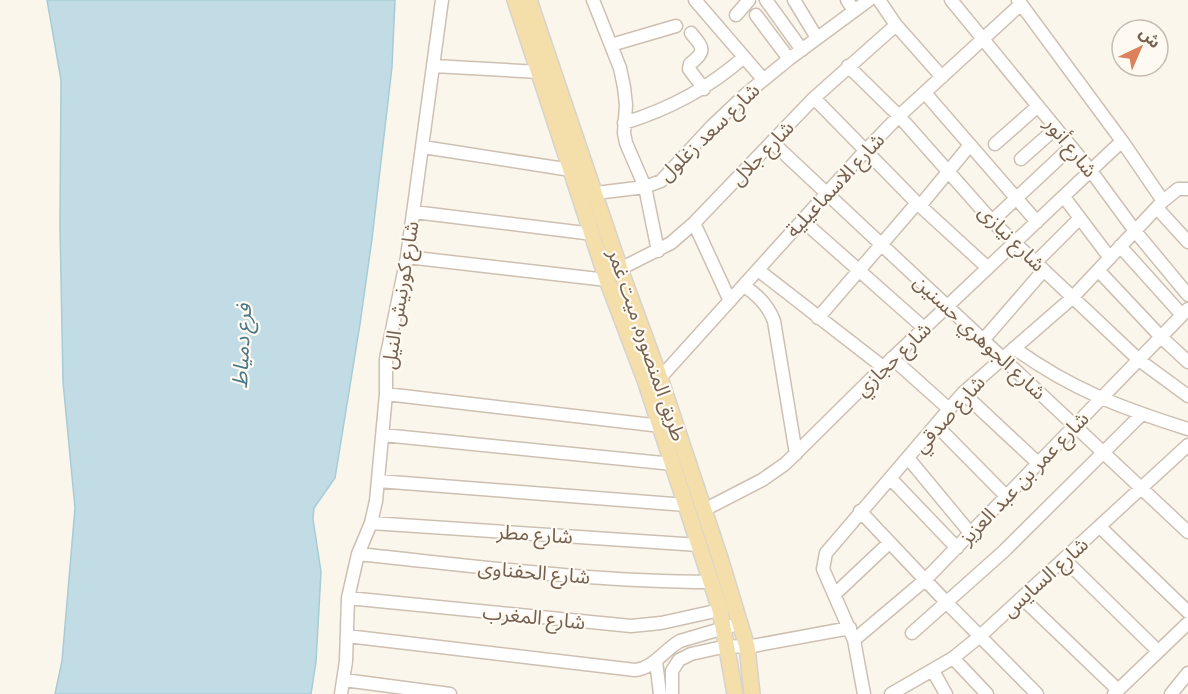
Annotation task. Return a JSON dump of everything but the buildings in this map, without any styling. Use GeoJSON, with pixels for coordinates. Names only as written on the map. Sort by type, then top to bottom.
{"type":"FeatureCollection","features":[{"type":"Feature","properties":{"kind":"main road","name":"طريق المنصوره, ميت غمر"},"geometry":{"type":"LineString","coordinates":[[515,0],[592,234],[673,464],[720,610],[735,694]]}},
{"type":"Feature","properties":{"kind":"main road","name":"طريق المنصوره, ميت غمر"},"geometry":{"type":"LineString","coordinates":[[529,0],[620,269],[660,378],[741,623],[747,647],[752,694]]}},
{"type":"Feature","properties":{"kind":"street","name":"شارع كورنيش النيل"},"geometry":{"type":"LineString","coordinates":[[341,694],[344,680],[348,598],[358,554],[372,523],[383,435],[386,359],[407,257],[442,0]]}},
{"type":"Feature","properties":{"kind":"street"},"geometry":{"type":"LineString","coordinates":[[593,0],[620,68],[626,105],[624,123],[626,142],[645,187],[658,251]]}},
{"type":"Feature","properties":{"kind":"street"},"geometry":{"type":"LineString","coordinates":[[695,0],[763,79]]}},
{"type":"Feature","properties":{"kind":"street"},"geometry":{"type":"LineString","coordinates":[[735,15],[749,0]]}},
{"type":"Feature","properties":{"kind":"street"},"geometry":{"type":"LineString","coordinates":[[766,0],[802,50]]}},
{"type":"Feature","properties":{"kind":"street"},"geometry":{"type":"LineString","coordinates":[[794,0],[817,38]]}},
{"type":"Feature","properties":{"kind":"street"},"geometry":{"type":"LineString","coordinates":[[847,0],[854,11]]}},
{"type":"Feature","properties":{"kind":"street","name":"شارع سعد زغلول"},"geometry":{"type":"LineString","coordinates":[[596,193],[645,187],[661,181],[712,126],[763,79],[869,0]]}},
{"type":"Feature","properties":{"kind":"street"},"geometry":{"type":"LineString","coordinates":[[879,0],[896,25],[942,77]]}},
{"type":"Feature","properties":{"kind":"street","name":"شارع أنور"},"geometry":{"type":"LineString","coordinates":[[951,0],[1091,171],[1135,231],[1188,295]]}},
{"type":"Feature","properties":{"kind":"street"},"geometry":{"type":"LineString","coordinates":[[1019,2],[1122,141],[1160,205],[1188,242]]}},
{"type":"Feature","properties":{"kind":"street","name":"شارع الاسماعيلية"},"geometry":{"type":"LineString","coordinates":[[660,378],[865,151],[984,39],[1019,2]]}},
{"type":"Feature","properties":{"kind":"street"},"geometry":{"type":"LineString","coordinates":[[756,15],[789,59]]}},
{"type":"Feature","properties":{"kind":"street","name":"شارع جلال"},"geometry":{"type":"LineString","coordinates":[[620,269],[671,243],[694,223],[814,98],[896,25]]}},
{"type":"Feature","properties":{"kind":"street"},"geometry":{"type":"LineString","coordinates":[[611,45],[676,26]]}},
{"type":"Feature","properties":{"kind":"street"},"geometry":{"type":"LineString","coordinates":[[691,33],[702,51],[690,64],[689,69],[704,89]]}},
{"type":"Feature","properties":{"kind":"street"},"geometry":{"type":"LineString","coordinates":[[624,123],[666,109],[704,89],[744,57]]}},
{"type":"Feature","properties":{"kind":"street"},"geometry":{"type":"LineString","coordinates":[[434,66],[539,72]]}},
{"type":"Feature","properties":{"kind":"street","name":"شارع نيازى"},"geometry":{"type":"LineString","coordinates":[[848,66],[899,117],[992,221],[1039,267],[1139,360],[1188,396]]}},
{"type":"Feature","properties":{"kind":"street"},"geometry":{"type":"LineString","coordinates":[[925,93],[1037,222]]}},
{"type":"Feature","properties":{"kind":"street"},"geometry":{"type":"LineString","coordinates":[[814,98],[919,204],[988,268]]}},
{"type":"Feature","properties":{"kind":"street"},"geometry":{"type":"LineString","coordinates":[[995,144],[1038,106]]}},
{"type":"Feature","properties":{"kind":"street"},"geometry":{"type":"LineString","coordinates":[[1022,159],[1056,128]]}},
{"type":"Feature","properties":{"kind":"street","name":"شارع حجازي"},"geometry":{"type":"LineString","coordinates":[[704,510],[762,480],[796,454],[887,362],[1122,141]]}},
{"type":"Feature","properties":{"kind":"street","name":"شارع الجوهري حسنين"},"geometry":{"type":"LineString","coordinates":[[772,142],[1004,357],[1188,532]]}},
{"type":"Feature","properties":{"kind":"street"},"geometry":{"type":"LineString","coordinates":[[818,318],[970,145]]}},
{"type":"Feature","properties":{"kind":"street"},"geometry":{"type":"LineString","coordinates":[[423,147],[571,170]]}},
{"type":"Feature","properties":{"kind":"street"},"geometry":{"type":"LineString","coordinates":[[992,221],[1071,147]]}},
{"type":"Feature","properties":{"kind":"street"},"geometry":{"type":"LineString","coordinates":[[1160,205],[1178,189],[1188,189]]}},
{"type":"Feature","properties":{"kind":"street"},"geometry":{"type":"LineString","coordinates":[[1064,197],[1110,258]]}},
{"type":"Feature","properties":{"kind":"street","name":"شارع صدقي"},"geometry":{"type":"LineString","coordinates":[[835,594],[826,576],[823,561],[831,546],[860,511],[963,393],[1072,298],[1160,205]]}},
{"type":"Feature","properties":{"kind":"street"},"geometry":{"type":"LineString","coordinates":[[414,212],[592,234]]}},
{"type":"Feature","properties":{"kind":"street"},"geometry":{"type":"LineString","coordinates":[[984,339],[1080,218]]}},
{"type":"Feature","properties":{"kind":"street"},"geometry":{"type":"LineString","coordinates":[[802,220],[924,328]]}},
{"type":"Feature","properties":{"kind":"street"},"geometry":{"type":"LineString","coordinates":[[694,223],[730,302]]}},
{"type":"Feature","properties":{"kind":"street"},"geometry":{"type":"LineString","coordinates":[[1120,246],[1185,312]]}},
{"type":"Feature","properties":{"kind":"street"},"geometry":{"type":"LineString","coordinates":[[407,257],[608,280]]}},
{"type":"Feature","properties":{"kind":"street"},"geometry":{"type":"LineString","coordinates":[[758,270],[818,318],[887,362],[949,409]]}},
{"type":"Feature","properties":{"kind":"street"},"geometry":{"type":"LineString","coordinates":[[1098,270],[1161,337],[1188,362]]}},
{"type":"Feature","properties":{"kind":"street"},"geometry":{"type":"LineString","coordinates":[[744,286],[766,304],[774,321],[796,454]]}},
{"type":"Feature","properties":{"kind":"street","name":"شارع عمر بن عبد العزيز"},"geometry":{"type":"LineString","coordinates":[[852,634],[925,580],[1185,312]]}},
{"type":"Feature","properties":{"kind":"street"},"geometry":{"type":"LineString","coordinates":[[1014,348],[1040,367],[1101,399],[1188,429]]}},
{"type":"Feature","properties":{"kind":"street"},"geometry":{"type":"LineString","coordinates":[[963,393],[1038,464]]}},
{"type":"Feature","properties":{"kind":"street"},"geometry":{"type":"LineString","coordinates":[[386,394],[660,426]]}},
{"type":"Feature","properties":{"kind":"street"},"geometry":{"type":"LineString","coordinates":[[912,633],[1003,552],[1142,414]]}},
{"type":"Feature","properties":{"kind":"street"},"geometry":{"type":"LineString","coordinates":[[936,425],[1007,497]]}},
{"type":"Feature","properties":{"kind":"street"},"geometry":{"type":"LineString","coordinates":[[383,435],[673,464]]}},
{"type":"Feature","properties":{"kind":"street","name":"شارع السايس"},"geometry":{"type":"LineString","coordinates":[[891,694],[953,658],[1022,598],[1188,445]]}},
{"type":"Feature","properties":{"kind":"street"},"geometry":{"type":"LineString","coordinates":[[908,458],[971,534]]}},
{"type":"Feature","properties":{"kind":"street"},"geometry":{"type":"LineString","coordinates":[[890,478],[957,548]]}},
{"type":"Feature","properties":{"kind":"street"},"geometry":{"type":"LineString","coordinates":[[378,482],[686,505]]}},
{"type":"Feature","properties":{"kind":"street"},"geometry":{"type":"LineString","coordinates":[[860,511],[1037,694]]}},
{"type":"Feature","properties":{"kind":"street","name":"شارع مطر"},"geometry":{"type":"LineString","coordinates":[[372,523],[699,545]]}},
{"type":"Feature","properties":{"kind":"street"},"geometry":{"type":"LineString","coordinates":[[1100,526],[1188,612]]}},
{"type":"Feature","properties":{"kind":"street"},"geometry":{"type":"LineString","coordinates":[[864,694],[852,634],[835,594],[889,543]]}},
{"type":"Feature","properties":{"kind":"street","name":"شارع الحفناوى"},"geometry":{"type":"LineString","coordinates":[[358,554],[631,580],[711,582]]}},
{"type":"Feature","properties":{"kind":"street"},"geometry":{"type":"LineString","coordinates":[[1064,559],[1158,651]]}},
{"type":"Feature","properties":{"kind":"street","name":"شارع المغرب"},"geometry":{"type":"LineString","coordinates":[[348,598],[620,626],[661,623],[720,610]]}},
{"type":"Feature","properties":{"kind":"street"},"geometry":{"type":"LineString","coordinates":[[1022,598],[1116,692],[1188,623]]}},
{"type":"Feature","properties":{"kind":"street"},"geometry":{"type":"LineString","coordinates":[[347,636],[635,670],[643,669],[656,661],[671,646],[680,641],[741,623]]}},
{"type":"Feature","properties":{"kind":"street"},"geometry":{"type":"LineString","coordinates":[[672,694],[672,671],[680,660],[691,654],[727,646],[747,647],[852,634]]}},
{"type":"Feature","properties":{"kind":"street"},"geometry":{"type":"LineString","coordinates":[[953,658],[987,694]]}},
{"type":"Feature","properties":{"kind":"street"},"geometry":{"type":"LineString","coordinates":[[656,661],[660,694]]}},
{"type":"Feature","properties":{"kind":"street"},"geometry":{"type":"LineString","coordinates":[[933,671],[946,694]]}},
{"type":"Feature","properties":{"kind":"street"},"geometry":{"type":"LineString","coordinates":[[1171,694],[1188,673]]}},
{"type":"Feature","properties":{"kind":"street"},"geometry":{"type":"LineString","coordinates":[[344,680],[450,694]]}},
{"type":"Feature","properties":{"kind":"water","name":"فرع دمياط"},"geometry":{"type":"Polygon","coordinates":[[[47,0],[395,0],[392,67],[360,324],[335,478],[314,508],[313,519],[321,572],[316,662],[311,694],[55,694],[62,661],[75,508],[63,382],[60,227],[61,80],[47,0]]]}}]}
